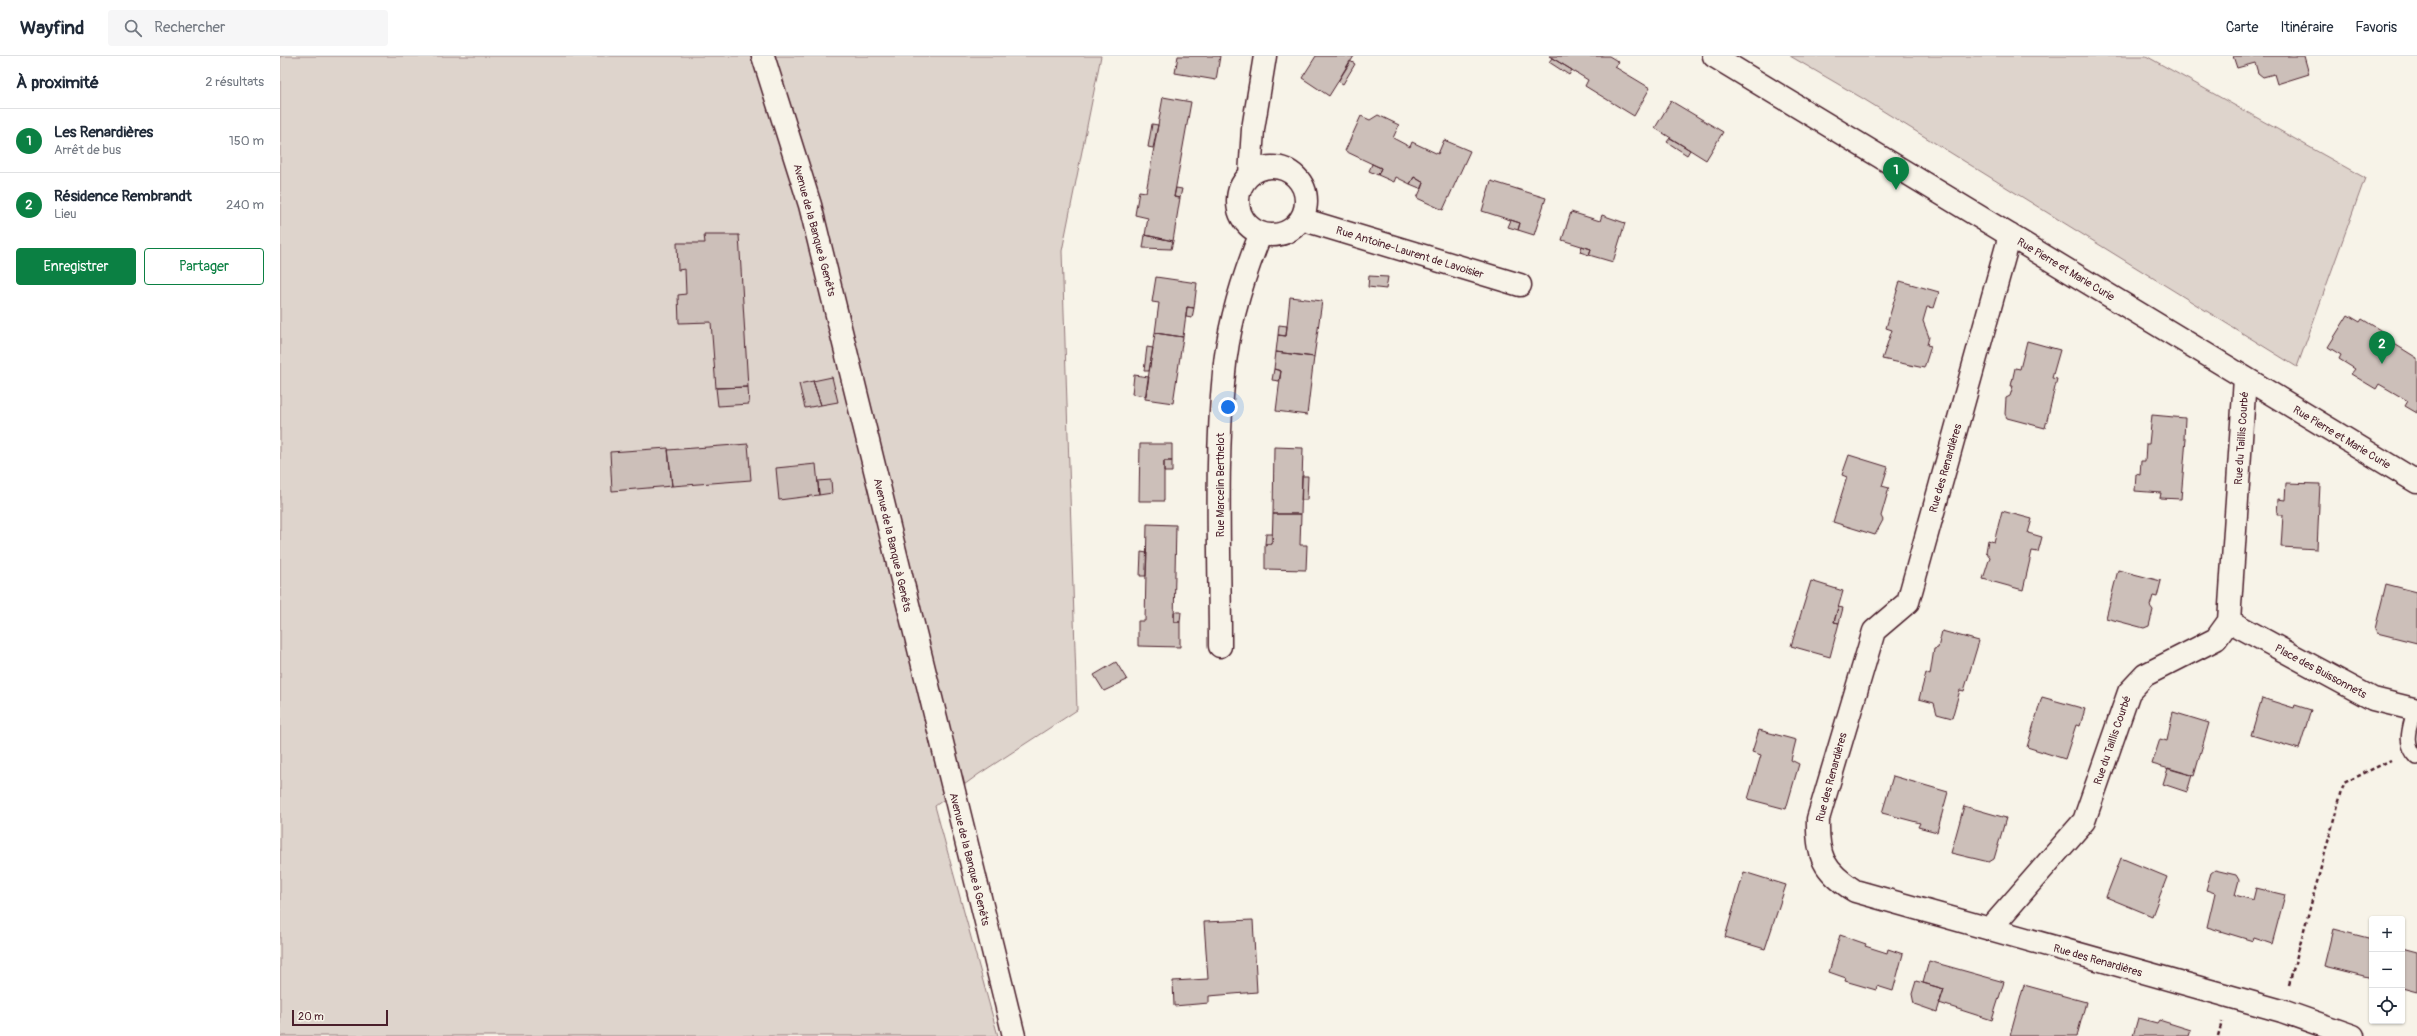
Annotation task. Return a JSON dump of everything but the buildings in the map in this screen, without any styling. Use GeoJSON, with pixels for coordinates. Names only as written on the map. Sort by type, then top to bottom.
{"type":"FeatureCollection","features":[{"type":"Feature","properties":{"kind":"street","name":"Avenue de la Banque à Genêts"},"geometry":{"type":"LineString","coordinates":[[763,56],[812,213],[1014,1036]]}},
{"type":"Feature","properties":{"kind":"street"},"geometry":{"type":"LineString","coordinates":[[1250,175],[1253,129],[1265,56]]}},
{"type":"Feature","properties":{"kind":"street","name":"Rue Pierre et Marie Curie"},"geometry":{"type":"LineString","coordinates":[[1714,56],[2417,482]]}},
{"type":"Feature","properties":{"kind":"street"},"geometry":{"type":"LineString","coordinates":[[1271,166],[1282,167],[1291,172],[1299,179],[1304,189],[1306,210],[1301,219],[1294,228],[1284,233],[1272,235],[1261,233],[1250,227],[1243,218],[1239,207],[1239,195],[1243,184],[1250,175],[1260,169],[1271,166]]}},
{"type":"Feature","properties":{"kind":"street","name":"Rue Antoine-Laurent de Lavoisier"},"geometry":{"type":"LineString","coordinates":[[1301,219],[1520,285]]}},
{"type":"Feature","properties":{"kind":"street","name":"Rue Marcelin Berthelot"},"geometry":{"type":"LineString","coordinates":[[1220,646],[1220,432],[1224,372],[1234,315],[1247,268],[1261,233]]}},
{"type":"Feature","properties":{"kind":"street","name":"Rue des Renardières"},"geometry":{"type":"LineString","coordinates":[[2010,235],[1908,602],[1874,631],[1818,819],[1817,842],[1824,862],[1835,879],[1855,891],[2282,1010],[2353,1036]]}},
{"type":"Feature","properties":{"kind":"street","name":"Rue du Taillis Courbé"},"geometry":{"type":"LineString","coordinates":[[1990,929],[2084,821],[2129,692],[2145,675],[2216,639],[2229,621],[2245,378]]}},
{"type":"Feature","properties":{"kind":"street","name":"Place des Buissonnets"},"geometry":{"type":"LineString","coordinates":[[2229,621],[2374,699],[2415,710]]}},
{"type":"Feature","properties":{"kind":"lane"},"geometry":{"type":"LineString","coordinates":[[2413,754],[2407,742],[2415,710]]}},
{"type":"Feature","properties":{"kind":"path"},"geometry":{"type":"LineString","coordinates":[[2282,1010],[2344,783],[2413,754]]}},
{"type":"Feature","properties":{"kind":"shaded area"},"geometry":{"type":"Polygon","coordinates":[[[280,56],[1101,56],[1062,251],[1077,710],[979,774],[935,806],[998,1036],[280,1036],[280,56]]]}},
{"type":"Feature","properties":{"kind":"shaded area"},"geometry":{"type":"Polygon","coordinates":[[[1790,56],[2146,56],[2365,178],[2297,367],[1862,98],[1790,56]]]}},
{"type":"Feature","properties":{"kind":"place","name":"Les Renardières"},"geometry":{"type":"Point","coordinates":[1896,190]}},
{"type":"Feature","properties":{"kind":"place","name":"Résidence Rembrandt"},"geometry":{"type":"Point","coordinates":[2382,364]}}]}
